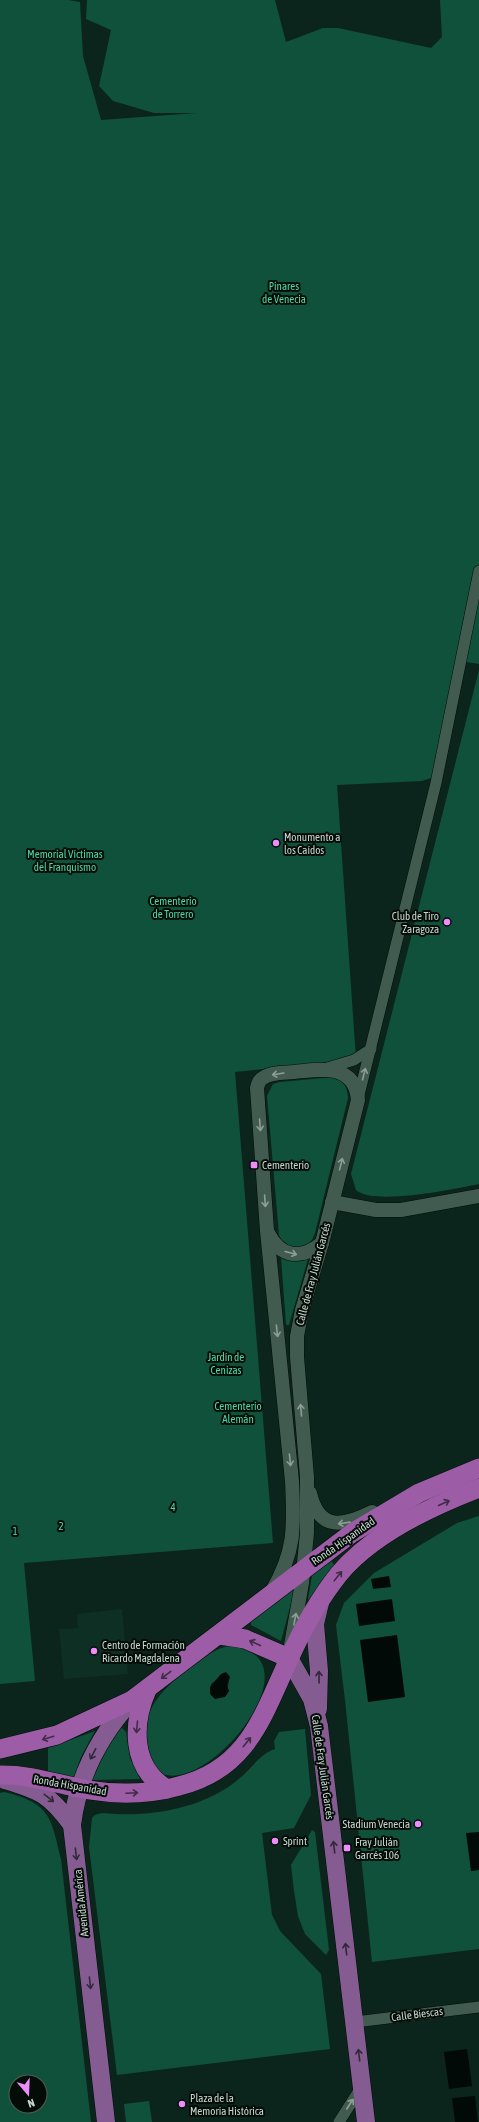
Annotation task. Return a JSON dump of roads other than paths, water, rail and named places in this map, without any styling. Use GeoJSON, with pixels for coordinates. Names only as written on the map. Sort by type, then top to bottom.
{"type":"FeatureCollection","features":[{"type":"Feature","properties":{"kind":"highway","name":"Ronda Hispanidad"},"geometry":{"type":"LineString","coordinates":[[0,1749],[57,1735],[139,1695],[220,1635],[352,1533],[418,1493],[479,1468]]}},
{"type":"Feature","properties":{"kind":"highway","name":"Ronda Hispanidad"},"geometry":{"type":"LineString","coordinates":[[0,1775],[17,1776],[80,1788],[126,1793],[167,1789],[190,1783],[214,1771],[247,1743],[267,1711],[290,1658],[321,1599],[340,1573],[370,1546],[412,1518],[479,1488]]}},
{"type":"Feature","properties":{"kind":"highway"},"geometry":{"type":"LineString","coordinates":[[220,1635],[245,1639],[290,1658]]}},
{"type":"Feature","properties":{"kind":"highway"},"geometry":{"type":"LineString","coordinates":[[139,1695],[137,1725],[138,1748],[141,1760],[149,1774],[167,1789]]}},
{"type":"Feature","properties":{"kind":"main road"},"geometry":{"type":"LineString","coordinates":[[318,1716],[319,1671],[315,1624],[321,1599]]}},
{"type":"Feature","properties":{"kind":"main road","name":"Calle de Fray Julián Garcés"},"geometry":{"type":"LineString","coordinates":[[290,1658],[306,1688],[318,1716],[366,2122]]}},
{"type":"Feature","properties":{"kind":"main road","name":"Avenida América"},"geometry":{"type":"LineString","coordinates":[[106,2122],[72,1825],[80,1788],[87,1766],[98,1745],[114,1721],[139,1695]]}},
{"type":"Feature","properties":{"kind":"main road"},"geometry":{"type":"LineString","coordinates":[[0,1779],[38,1791],[55,1803],[72,1825]]}},
{"type":"Feature","properties":{"kind":"street"},"geometry":{"type":"LineString","coordinates":[[358,1100],[436,783],[479,571]]}},
{"type":"Feature","properties":{"kind":"street"},"geometry":{"type":"LineString","coordinates":[[324,1069],[354,1060],[371,1049]]}},
{"type":"Feature","properties":{"kind":"street","name":"Calle de Fray Julián Garcés"},"geometry":{"type":"LineString","coordinates":[[266,1600],[279,1578],[290,1554],[293,1518],[292,1480],[268,1231],[258,1084],[266,1076],[324,1069],[337,1071],[346,1076],[355,1088],[358,1100],[322,1243],[302,1310],[297,1336],[307,1477],[307,1533],[304,1570],[290,1658]]}},
{"type":"Feature","properties":{"kind":"street"},"geometry":{"type":"LineString","coordinates":[[332,1202],[376,1210],[401,1210],[479,1196]]}},
{"type":"Feature","properties":{"kind":"street"},"geometry":{"type":"LineString","coordinates":[[268,1231],[279,1248],[293,1254],[307,1253],[322,1243]]}},
{"type":"Feature","properties":{"kind":"street"},"geometry":{"type":"LineString","coordinates":[[307,1477],[315,1507],[324,1518],[335,1523],[345,1523],[357,1520],[418,1493]]}},
{"type":"Feature","properties":{"kind":"street","name":"Calle Biescas"},"geometry":{"type":"LineString","coordinates":[[355,2022],[479,2007]]}},
{"type":"Feature","properties":{"kind":"street"},"geometry":{"type":"LineString","coordinates":[[339,2122],[362,2086]]}},
{"type":"Feature","properties":{"kind":"place","name":"Monumento a los Caídos"},"geometry":{"type":"Point","coordinates":[276,843]}},
{"type":"Feature","properties":{"kind":"place","name":"Club de Tiro Zaragoza"},"geometry":{"type":"Point","coordinates":[447,922]}},
{"type":"Feature","properties":{"kind":"place","name":"Cementerio"},"geometry":{"type":"Point","coordinates":[254,1165]}},
{"type":"Feature","properties":{"kind":"place","name":"Centro de Formación Ricardo Magdalena"},"geometry":{"type":"Point","coordinates":[94,1651]}},
{"type":"Feature","properties":{"kind":"place","name":"Stadium Venecia"},"geometry":{"type":"Point","coordinates":[418,1824]}},
{"type":"Feature","properties":{"kind":"place","name":"Sprint"},"geometry":{"type":"Point","coordinates":[275,1841]}},
{"type":"Feature","properties":{"kind":"place","name":"Fray Julián Garcés 106"},"geometry":{"type":"Point","coordinates":[347,1848]}},
{"type":"Feature","properties":{"kind":"place","name":"Plaza de la Memoria Histórica"},"geometry":{"type":"Point","coordinates":[182,2104]}},
{"type":"Feature","properties":{"kind":"park label","name":"Pinares de Venecia"},"geometry":{"type":"Point","coordinates":[284,292]}},
{"type":"Feature","properties":{"kind":"park label","name":"Memorial Víctimas del Franquismo"},"geometry":{"type":"Point","coordinates":[65,860]}},
{"type":"Feature","properties":{"kind":"park label","name":"Cementerio de Torrero"},"geometry":{"type":"Point","coordinates":[173,907]}},
{"type":"Feature","properties":{"kind":"park label","name":"Jardín de Cenizas"},"geometry":{"type":"Point","coordinates":[226,1363]}},
{"type":"Feature","properties":{"kind":"park label","name":"Cementerio Alemán"},"geometry":{"type":"Point","coordinates":[238,1412]}},
{"type":"Feature","properties":{"kind":"park label","name":"4"},"geometry":{"type":"Point","coordinates":[173,1507]}},
{"type":"Feature","properties":{"kind":"park label","name":"2"},"geometry":{"type":"Point","coordinates":[61,1526]}},
{"type":"Feature","properties":{"kind":"park label","name":"1"},"geometry":{"type":"Point","coordinates":[15,1531]}}]}
